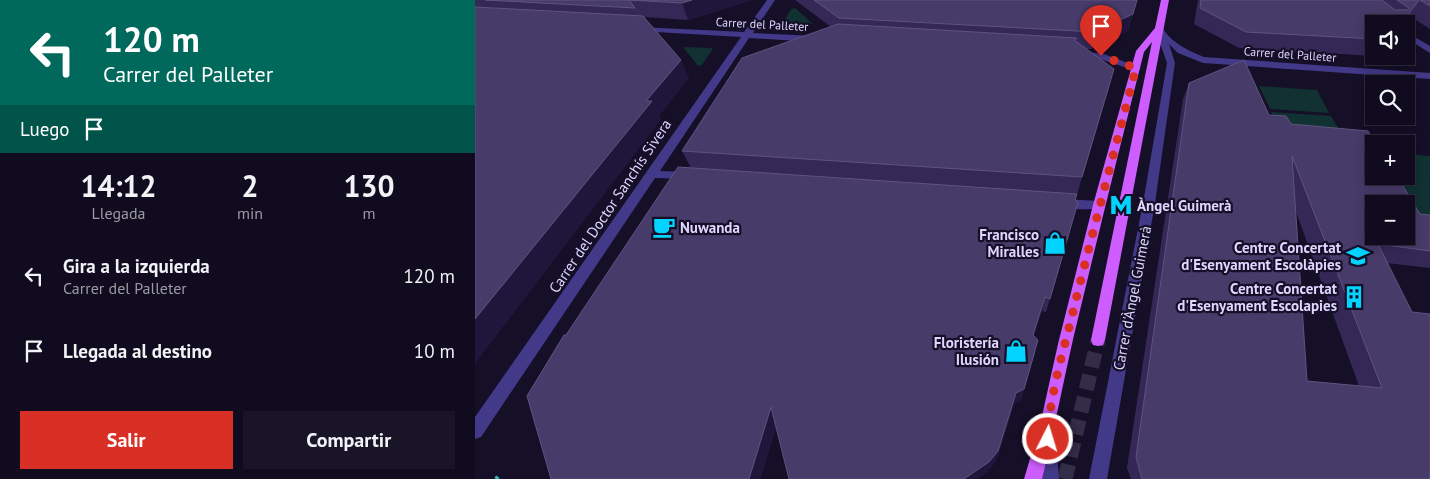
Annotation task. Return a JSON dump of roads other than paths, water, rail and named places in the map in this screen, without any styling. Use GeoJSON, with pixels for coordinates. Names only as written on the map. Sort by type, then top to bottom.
{"type":"FeatureCollection","features":[{"type":"Feature","properties":{"kind":"main road","name":"Carrer d'Àngel Guimerà"},"geometry":{"type":"LineString","coordinates":[[1098,340],[1165,0]]}},
{"type":"Feature","properties":{"kind":"main road","name":"Carrer d'Àngel Guimerà"},"geometry":{"type":"LineString","coordinates":[[1033,479],[1048,425],[1065,344],[1099,205],[1140,51],[1159,29]]}},
{"type":"Feature","properties":{"kind":"street","name":"Carrer del Doctor Sanchís Sivera"},"geometry":{"type":"LineString","coordinates":[[475,431],[771,0]]}},
{"type":"Feature","properties":{"kind":"street","name":"Carrer del Palleter"},"geometry":{"type":"LineString","coordinates":[[629,28],[830,40]]}},
{"type":"Feature","properties":{"kind":"street","name":"Carrer del Palleter"},"geometry":{"type":"LineString","coordinates":[[1159,29],[1181,51],[1203,60],[1430,76]]}},
{"type":"Feature","properties":{"kind":"street","name":"Carrer d'Àngel Guimerà"},"geometry":{"type":"LineString","coordinates":[[1098,479],[1149,204],[1171,62],[1159,29]]}},
{"type":"Feature","properties":{"kind":"street"},"geometry":{"type":"LineString","coordinates":[[1415,40],[1430,50]]}},
{"type":"Feature","properties":{"kind":"street"},"geometry":{"type":"LineString","coordinates":[[1069,53],[1101,56],[1136,68]]}},
{"type":"Feature","properties":{"kind":"street"},"geometry":{"type":"LineString","coordinates":[[651,174],[705,178]]}},
{"type":"Feature","properties":{"kind":"street"},"geometry":{"type":"LineString","coordinates":[[1049,202],[1099,205]]}},
{"type":"Feature","properties":{"kind":"street","name":"Carrer d'Àngel Guimerà"},"geometry":{"type":"LineString","coordinates":[[1048,425],[1050,479]]}},
{"type":"Feature","properties":{"kind":"tunnel"},"geometry":{"type":"LineString","coordinates":[[1065,479],[1098,340]]}},
{"type":"Feature","properties":{"kind":"place","name":"Àngel Guimerà"},"geometry":{"type":"Point","coordinates":[1121,205]}},
{"type":"Feature","properties":{"kind":"place","name":"Nuwanda"},"geometry":{"type":"Point","coordinates":[664,227]}},
{"type":"Feature","properties":{"kind":"place","name":"Francisco Miralles"},"geometry":{"type":"Point","coordinates":[1055,243]}},
{"type":"Feature","properties":{"kind":"place","name":"Centre Concertat d'Esenyament Escolàpies"},"geometry":{"type":"Point","coordinates":[1358,256]}},
{"type":"Feature","properties":{"kind":"place","name":"Centre Concertat d'Esenyament Escolapies"},"geometry":{"type":"Point","coordinates":[1354,297]}},
{"type":"Feature","properties":{"kind":"place","name":"Floristería Ilusión"},"geometry":{"type":"Point","coordinates":[1016,351]}}]}
